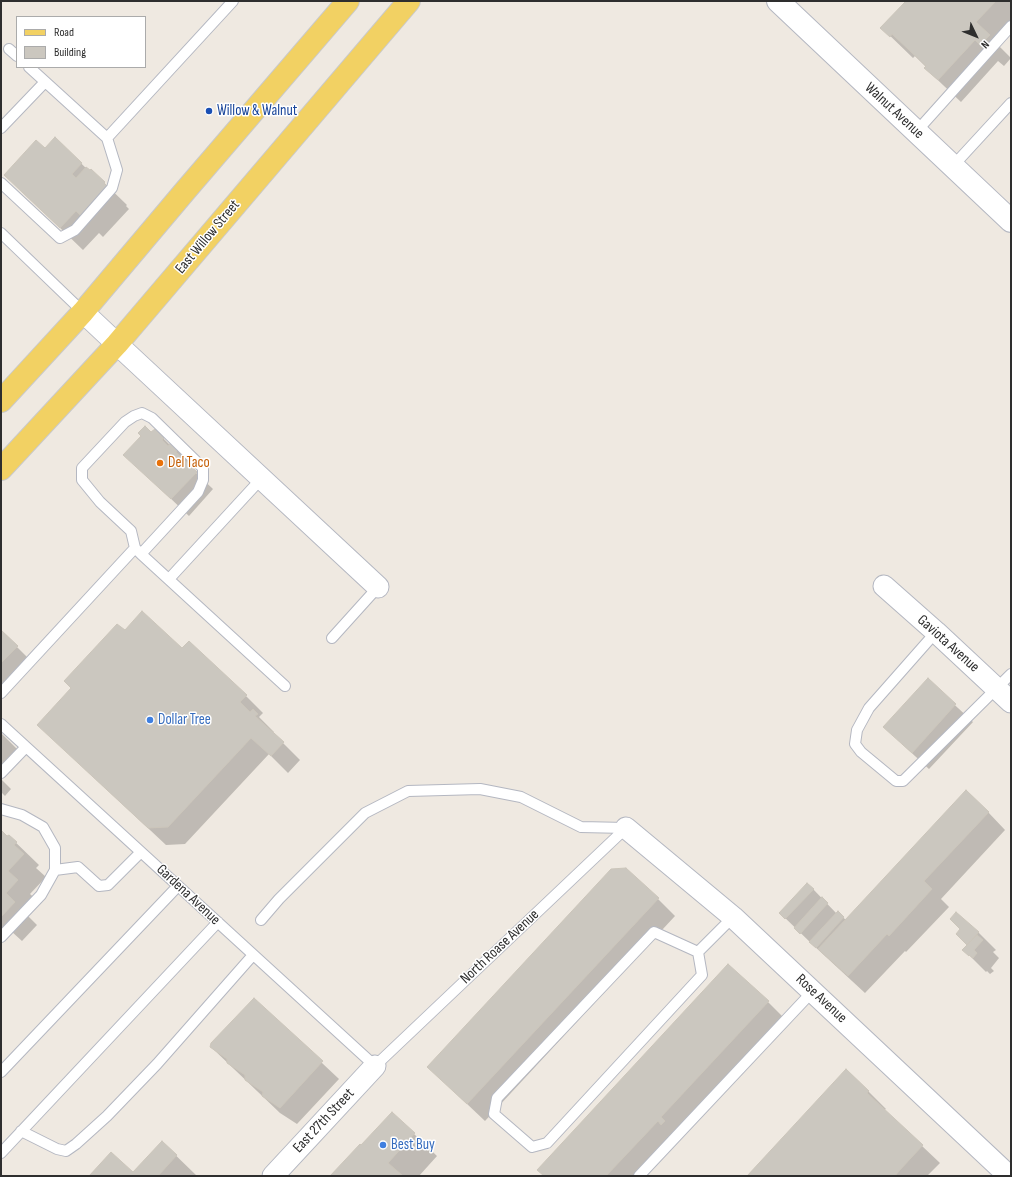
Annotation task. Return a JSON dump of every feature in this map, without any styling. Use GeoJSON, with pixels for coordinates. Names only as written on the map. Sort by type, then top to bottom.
{"type":"FeatureCollection","features":[{"type":"Feature","properties":{"kind":"main road","name":"East Willow Street"},"geometry":{"type":"LineString","coordinates":[[1,469],[117,344],[409,1]]}},
{"type":"Feature","properties":{"kind":"main road"},"geometry":{"type":"LineString","coordinates":[[1,401],[83,312],[343,3]]}},
{"type":"Feature","properties":{"kind":"street","name":"Walnut Avenue"},"geometry":{"type":"LineString","coordinates":[[778,1],[1011,221]]}},
{"type":"Feature","properties":{"kind":"street"},"geometry":{"type":"LineString","coordinates":[[83,312],[378,587]]}},
{"type":"Feature","properties":{"kind":"street","name":"Gaviota Avenue"},"geometry":{"type":"LineString","coordinates":[[884,586],[936,632],[1006,688]]}},
{"type":"Feature","properties":{"kind":"street","name":"Rose Avenue"},"geometry":{"type":"LineString","coordinates":[[626,828],[734,916],[1009,1176]]}},
{"type":"Feature","properties":{"kind":"street","name":"East 27th Street"},"geometry":{"type":"LineString","coordinates":[[273,1176],[375,1066]]}},
{"type":"Feature","properties":{"kind":"lane"},"geometry":{"type":"LineString","coordinates":[[107,138],[233,1]]}},
{"type":"Feature","properties":{"kind":"lane"},"geometry":{"type":"LineString","coordinates":[[916,132],[1011,26]]}},
{"type":"Feature","properties":{"kind":"lane"},"geometry":{"type":"LineString","coordinates":[[9,49],[16,55]]}},
{"type":"Feature","properties":{"kind":"lane"},"geometry":{"type":"LineString","coordinates":[[1,183],[60,238],[75,230],[112,188],[117,170],[107,138],[30,68]]}},
{"type":"Feature","properties":{"kind":"lane"},"geometry":{"type":"LineString","coordinates":[[1,128],[45,82]]}},
{"type":"Feature","properties":{"kind":"lane"},"geometry":{"type":"LineString","coordinates":[[953,166],[1011,103]]}},
{"type":"Feature","properties":{"kind":"lane"},"geometry":{"type":"LineString","coordinates":[[1,233],[83,312]]}},
{"type":"Feature","properties":{"kind":"lane"},"geometry":{"type":"LineString","coordinates":[[1,693],[138,551],[198,492],[203,480],[203,468],[152,418],[142,413],[125,422],[82,468],[82,480],[100,502],[131,531],[138,551],[285,686]]}},
{"type":"Feature","properties":{"kind":"lane"},"geometry":{"type":"LineString","coordinates":[[168,579],[261,479]]}},
{"type":"Feature","properties":{"kind":"lane"},"geometry":{"type":"LineString","coordinates":[[332,638],[378,587]]}},
{"type":"Feature","properties":{"kind":"lane"},"geometry":{"type":"LineString","coordinates":[[936,632],[869,708],[857,730],[855,744],[860,752],[896,781],[903,781],[1006,688]]}},
{"type":"Feature","properties":{"kind":"lane","name":"Gardena Avenue"},"geometry":{"type":"LineString","coordinates":[[1,724],[375,1066]]}},
{"type":"Feature","properties":{"kind":"lane"},"geometry":{"type":"LineString","coordinates":[[1,773],[26,747]]}},
{"type":"Feature","properties":{"kind":"lane"},"geometry":{"type":"LineString","coordinates":[[261,920],[279,899],[365,813],[408,791],[480,789],[521,796],[581,828],[626,828]]}},
{"type":"Feature","properties":{"kind":"lane"},"geometry":{"type":"LineString","coordinates":[[1,809],[22,815],[43,827],[55,848],[55,870],[41,894],[1,937]]}},
{"type":"Feature","properties":{"kind":"lane","name":"North Roase Avenue"},"geometry":{"type":"LineString","coordinates":[[375,1066],[626,828]]}},
{"type":"Feature","properties":{"kind":"lane"},"geometry":{"type":"LineString","coordinates":[[55,870],[78,867],[99,886],[108,885],[141,852]]}},
{"type":"Feature","properties":{"kind":"lane"},"geometry":{"type":"LineString","coordinates":[[1,1072],[178,886]]}},
{"type":"Feature","properties":{"kind":"lane"},"geometry":{"type":"LineString","coordinates":[[698,952],[734,916]]}},
{"type":"Feature","properties":{"kind":"lane"},"geometry":{"type":"LineString","coordinates":[[1,1153],[218,922]]}},
{"type":"Feature","properties":{"kind":"lane"},"geometry":{"type":"LineString","coordinates":[[654,932],[698,952],[702,976],[547,1143],[532,1146],[494,1114],[497,1098],[654,932]]}},
{"type":"Feature","properties":{"kind":"lane"},"geometry":{"type":"LineString","coordinates":[[21,1131],[57,1149],[66,1150],[76,1144],[107,1116],[157,1064],[253,955]]}},
{"type":"Feature","properties":{"kind":"lane"},"geometry":{"type":"LineString","coordinates":[[639,1176],[813,991]]}},
{"type":"Feature","properties":{"kind":"building"},"geometry":{"type":"Polygon","coordinates":[[[906,1],[996,1],[976,22],[990,35],[980,45],[975,40],[938,80],[924,68],[926,66],[892,34],[890,37],[880,28],[906,1]]]}},
{"type":"Feature","properties":{"kind":"building"},"geometry":{"type":"Polygon","coordinates":[[[55,137],[82,163],[72,174],[76,178],[86,167],[90,170],[91,169],[105,182],[104,183],[107,186],[80,215],[76,211],[60,228],[4,175],[36,140],[45,148],[55,137]]]}},
{"type":"Feature","properties":{"kind":"building","name":"Del Taco"},"geometry":{"type":"Polygon","coordinates":[[[145,426],[151,432],[155,429],[164,438],[162,440],[168,446],[173,440],[181,447],[176,452],[197,472],[171,499],[123,455],[141,436],[138,433],[145,426]]]}},
{"type":"Feature","properties":{"kind":"building","name":"Dollar Tree"},"geometry":{"type":"Polygon","coordinates":[[[142,611],[182,648],[189,641],[247,695],[240,702],[250,712],[253,709],[258,714],[255,716],[284,742],[271,756],[251,738],[168,827],[148,828],[37,725],[71,688],[64,681],[117,624],[125,630],[142,611]]]}},
{"type":"Feature","properties":{"kind":"building"},"geometry":{"type":"Polygon","coordinates":[[[1,630],[18,646],[1,663],[1,630]]]}},
{"type":"Feature","properties":{"kind":"building"},"geometry":{"type":"Polygon","coordinates":[[[928,678],[956,704],[912,753],[883,727],[928,678]]]}},
{"type":"Feature","properties":{"kind":"building"},"geometry":{"type":"Polygon","coordinates":[[[966,790],[989,812],[924,881],[932,889],[889,936],[887,934],[848,976],[818,949],[966,790]]]}},
{"type":"Feature","properties":{"kind":"building"},"geometry":{"type":"Polygon","coordinates":[[[1,830],[17,842],[14,845],[24,854],[8,871],[18,880],[6,893],[15,902],[1,917],[1,830]]]}},
{"type":"Feature","properties":{"kind":"building"},"geometry":{"type":"Polygon","coordinates":[[[626,868],[659,898],[467,1104],[427,1067],[611,869],[626,868]]]}},
{"type":"Feature","properties":{"kind":"building"},"geometry":{"type":"Polygon","coordinates":[[[807,883],[814,889],[785,919],[779,913],[807,883]]]}},
{"type":"Feature","properties":{"kind":"building"},"geometry":{"type":"Polygon","coordinates":[[[822,897],[828,903],[800,934],[794,928],[822,897]]]}},
{"type":"Feature","properties":{"kind":"building"},"geometry":{"type":"Polygon","coordinates":[[[838,911],[844,917],[816,948],[809,942],[838,911]]]}},
{"type":"Feature","properties":{"kind":"building"},"geometry":{"type":"Polygon","coordinates":[[[956,912],[979,932],[967,945],[956,934],[960,929],[950,919],[956,912]]]}},
{"type":"Feature","properties":{"kind":"building"},"geometry":{"type":"Polygon","coordinates":[[[977,935],[983,940],[974,950],[977,953],[973,958],[962,950],[977,935]]]}},
{"type":"Feature","properties":{"kind":"building"},"geometry":{"type":"Polygon","coordinates":[[[728,964],[769,1001],[661,1117],[665,1121],[661,1125],[658,1121],[606,1176],[544,1176],[537,1170],[728,964]]]}},
{"type":"Feature","properties":{"kind":"building"},"geometry":{"type":"Polygon","coordinates":[[[254,998],[323,1061],[280,1108],[262,1096],[263,1092],[245,1080],[245,1075],[227,1063],[227,1059],[210,1047],[211,1043],[254,998]]]}},
{"type":"Feature","properties":{"kind":"building"},"geometry":{"type":"Polygon","coordinates":[[[846,1069],[869,1091],[867,1093],[923,1145],[895,1176],[747,1176],[846,1069]]]}},
{"type":"Feature","properties":{"kind":"building","name":"Best Buy"},"geometry":{"type":"Polygon","coordinates":[[[392,1112],[415,1133],[388,1163],[403,1176],[330,1176],[360,1144],[361,1145],[392,1112]]]}},
{"type":"Feature","properties":{"kind":"building"},"geometry":{"type":"Polygon","coordinates":[[[162,1141],[177,1155],[158,1176],[89,1176],[111,1152],[133,1172],[162,1141]]]}},
{"type":"Feature","properties":{"kind":"place","name":"Willow & Walnut"},"geometry":{"type":"Point","coordinates":[209,111]}},
{"type":"Feature","properties":{"kind":"place","name":"Del Taco"},"geometry":{"type":"Point","coordinates":[160,463]}},
{"type":"Feature","properties":{"kind":"place","name":"Dollar Tree"},"geometry":{"type":"Point","coordinates":[150,720]}},
{"type":"Feature","properties":{"kind":"place","name":"Best Buy"},"geometry":{"type":"Point","coordinates":[383,1145]}}]}
